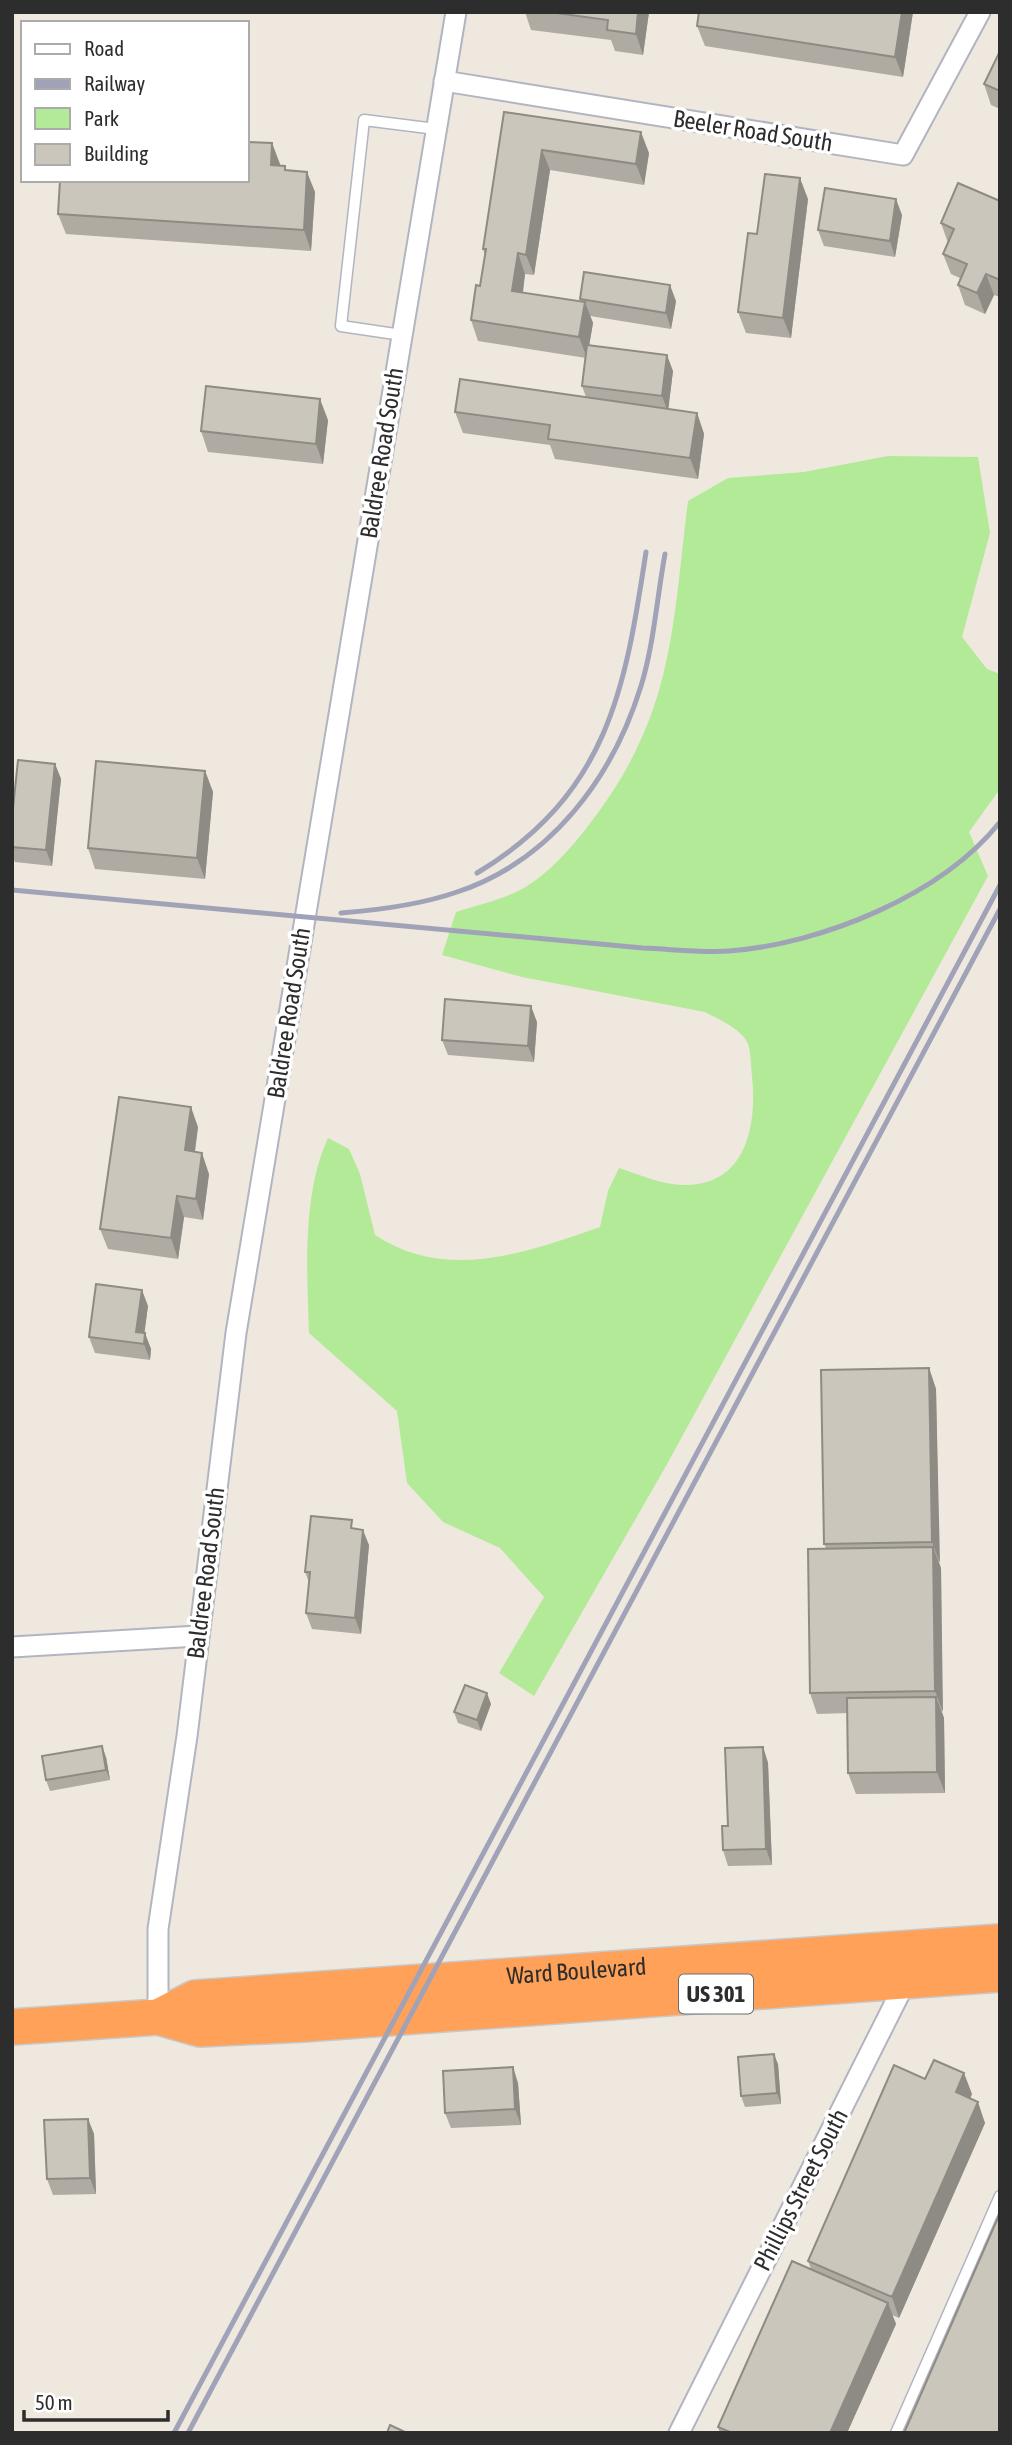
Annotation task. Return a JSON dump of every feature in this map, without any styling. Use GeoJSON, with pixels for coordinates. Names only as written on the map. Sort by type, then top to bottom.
{"type":"FeatureCollection","features":[{"type":"Feature","properties":{"kind":"highway","name":"Ward Boulevard"},"geometry":{"type":"LineString","coordinates":[[158,2017],[195,1998],[1000,1942]]}},
{"type":"Feature","properties":{"kind":"highway","name":"Ward Boulevard"},"geometry":{"type":"LineString","coordinates":[[12,2027],[158,2017],[200,2029],[1000,1974]]}},
{"type":"Feature","properties":{"kind":"street","name":"Baldree Road South"},"geometry":{"type":"LineString","coordinates":[[158,2017],[158,1929],[187,1736],[246,1268],[456,12]]}},
{"type":"Feature","properties":{"kind":"street","name":"Beeler Road South"},"geometry":{"type":"LineString","coordinates":[[444,80],[903,155],[980,12]]}},
{"type":"Feature","properties":{"kind":"street"},"geometry":{"type":"LineString","coordinates":[[12,1647],[198,1636]]}},
{"type":"Feature","properties":{"kind":"street","name":"Phillips Street South"},"geometry":{"type":"LineString","coordinates":[[679,2433],[922,1947]]}},
{"type":"Feature","properties":{"kind":"lane"},"geometry":{"type":"LineString","coordinates":[[402,335],[341,326],[364,120],[436,130]]}},
{"type":"Feature","properties":{"kind":"lane"},"geometry":{"type":"LineString","coordinates":[[896,2433],[1000,2196]]}},
{"type":"Feature","properties":{"kind":"green space"},"geometry":{"type":"Polygon","coordinates":[[[888,456],[978,457],[990,533],[962,637],[987,669],[1000,674],[1000,789],[969,832],[988,876],[666,1466],[534,1696],[499,1673],[544,1597],[500,1548],[443,1522],[407,1483],[397,1411],[309,1333],[308,1234],[310,1208],[320,1160],[328,1138],[349,1149],[360,1174],[375,1235],[402,1249],[430,1257],[458,1260],[515,1253],[600,1227],[608,1191],[619,1168],[661,1182],[687,1185],[707,1182],[723,1174],[735,1163],[744,1148],[749,1131],[753,1094],[748,1044],[735,1029],[705,1012],[522,977],[442,955],[456,912],[514,893],[532,883],[560,859],[591,822],[639,744],[665,669],[678,590],[688,501],[728,478],[804,472],[888,456]]]}},
{"type":"Feature","properties":{"kind":"building"},"geometry":{"type":"Polygon","coordinates":[[[549,12],[638,12],[636,34],[607,30],[608,20],[549,12]]]}},
{"type":"Feature","properties":{"kind":"building"},"geometry":{"type":"Polygon","coordinates":[[[699,12],[902,12],[895,57],[697,26],[699,12]]]}},
{"type":"Feature","properties":{"kind":"building"},"geometry":{"type":"Polygon","coordinates":[[[1000,51],[1000,91],[984,84],[1000,51]]]}},
{"type":"Feature","properties":{"kind":"building"},"geometry":{"type":"Polygon","coordinates":[[[504,112],[641,132],[636,164],[542,150],[526,255],[518,253],[512,291],[585,302],[579,337],[471,320],[476,285],[480,286],[486,249],[483,249],[504,112]]]}},
{"type":"Feature","properties":{"kind":"building"},"geometry":{"type":"Polygon","coordinates":[[[248,142],[272,143],[271,165],[285,166],[285,170],[307,172],[304,230],[58,214],[60,182],[248,182],[248,142]]]}},
{"type":"Feature","properties":{"kind":"building"},"geometry":{"type":"Polygon","coordinates":[[[765,174],[800,178],[783,318],[738,312],[748,233],[757,234],[765,174]]]}},
{"type":"Feature","properties":{"kind":"building"},"geometry":{"type":"Polygon","coordinates":[[[958,183],[1000,201],[1000,280],[986,274],[977,293],[958,285],[967,264],[943,254],[954,229],[941,223],[958,183]]]}},
{"type":"Feature","properties":{"kind":"building"},"geometry":{"type":"Polygon","coordinates":[[[825,188],[896,199],[890,241],[818,230],[825,188]]]}},
{"type":"Feature","properties":{"kind":"building"},"geometry":{"type":"Polygon","coordinates":[[[584,272],[670,285],[666,313],[580,299],[584,272]]]}},
{"type":"Feature","properties":{"kind":"building"},"geometry":{"type":"Polygon","coordinates":[[[587,345],[667,355],[662,396],[582,386],[587,345]]]}},
{"type":"Feature","properties":{"kind":"building"},"geometry":{"type":"Polygon","coordinates":[[[460,379],[697,413],[690,458],[548,439],[550,425],[455,412],[460,379]]]}},
{"type":"Feature","properties":{"kind":"building"},"geometry":{"type":"Polygon","coordinates":[[[206,386],[320,399],[316,444],[201,431],[206,386]]]}},
{"type":"Feature","properties":{"kind":"building"},"geometry":{"type":"Polygon","coordinates":[[[18,760],[55,764],[46,850],[12,847],[18,760]]]}},
{"type":"Feature","properties":{"kind":"building"},"geometry":{"type":"Polygon","coordinates":[[[96,761],[205,771],[197,858],[88,848],[96,761]]]}},
{"type":"Feature","properties":{"kind":"building"},"geometry":{"type":"Polygon","coordinates":[[[445,999],[531,1006],[528,1046],[442,1040],[445,999]]]}},
{"type":"Feature","properties":{"kind":"building"},"geometry":{"type":"Polygon","coordinates":[[[119,1097],[191,1107],[185,1150],[202,1153],[196,1199],[177,1196],[171,1238],[100,1229],[119,1097]]]}},
{"type":"Feature","properties":{"kind":"building"},"geometry":{"type":"Polygon","coordinates":[[[96,1284],[142,1290],[136,1332],[145,1333],[144,1344],[89,1337],[96,1284]]]}},
{"type":"Feature","properties":{"kind":"building"},"geometry":{"type":"Polygon","coordinates":[[[929,1368],[932,1542],[824,1544],[821,1370],[929,1368]]]}},
{"type":"Feature","properties":{"kind":"building"},"geometry":{"type":"Polygon","coordinates":[[[311,1516],[352,1520],[351,1528],[363,1530],[355,1618],[306,1613],[310,1572],[305,1572],[311,1516]]]}},
{"type":"Feature","properties":{"kind":"building"},"geometry":{"type":"Polygon","coordinates":[[[933,1547],[935,1691],[810,1693],[808,1549],[933,1547]]]}},
{"type":"Feature","properties":{"kind":"building"},"geometry":{"type":"Polygon","coordinates":[[[465,1685],[487,1693],[477,1720],[454,1712],[465,1685]]]}},
{"type":"Feature","properties":{"kind":"building"},"geometry":{"type":"Polygon","coordinates":[[[936,1697],[937,1772],[848,1773],[847,1698],[936,1697]]]}},
{"type":"Feature","properties":{"kind":"building"},"geometry":{"type":"Polygon","coordinates":[[[102,1746],[106,1770],[46,1780],[42,1756],[102,1746]]]}},
{"type":"Feature","properties":{"kind":"building"},"geometry":{"type":"Polygon","coordinates":[[[763,1747],[766,1849],[723,1850],[722,1826],[728,1826],[725,1748],[763,1747]]]}},
{"type":"Feature","properties":{"kind":"building"},"geometry":{"type":"Polygon","coordinates":[[[774,2054],[777,2093],[741,2096],[738,2057],[774,2054]]]}},
{"type":"Feature","properties":{"kind":"building"},"geometry":{"type":"Polygon","coordinates":[[[934,2060],[964,2073],[956,2092],[978,2102],[892,2297],[808,2261],[894,2065],[925,2079],[934,2060]]]}},
{"type":"Feature","properties":{"kind":"building"},"geometry":{"type":"Polygon","coordinates":[[[513,2067],[515,2109],[445,2113],[443,2071],[513,2067]]]}},
{"type":"Feature","properties":{"kind":"building"},"geometry":{"type":"Polygon","coordinates":[[[88,2119],[90,2178],[47,2179],[44,2120],[88,2119]]]}},
{"type":"Feature","properties":{"kind":"building"},"geometry":{"type":"Polygon","coordinates":[[[1000,2213],[1000,2433],[904,2433],[1000,2213]]]}},
{"type":"Feature","properties":{"kind":"building"},"geometry":{"type":"Polygon","coordinates":[[[792,2261],[888,2303],[830,2433],[732,2433],[718,2427],[792,2261]]]}},
{"type":"Feature","properties":{"kind":"building"},"geometry":{"type":"Polygon","coordinates":[[[390,2425],[407,2433],[387,2433],[390,2425]]]}},
{"type":"Feature","properties":{"kind":"railway"},"geometry":{"type":"LineString","coordinates":[[477,873],[521,842],[556,809],[583,773],[603,735],[618,693],[629,649],[646,552]]}},
{"type":"Feature","properties":{"kind":"railway"},"geometry":{"type":"LineString","coordinates":[[341,913],[414,904],[457,892],[491,878],[521,860],[574,812],[614,752],[641,686],[665,554]]}},
{"type":"Feature","properties":{"kind":"railway"},"geometry":{"type":"LineString","coordinates":[[12,890],[643,948],[729,951],[802,938],[877,912],[946,872],[975,849],[1000,822]]}},
{"type":"Feature","properties":{"kind":"railway"},"geometry":{"type":"LineString","coordinates":[[174,2433],[1000,885]]}},
{"type":"Feature","properties":{"kind":"railway"},"geometry":{"type":"LineString","coordinates":[[188,2433],[1000,909]]}}]}
